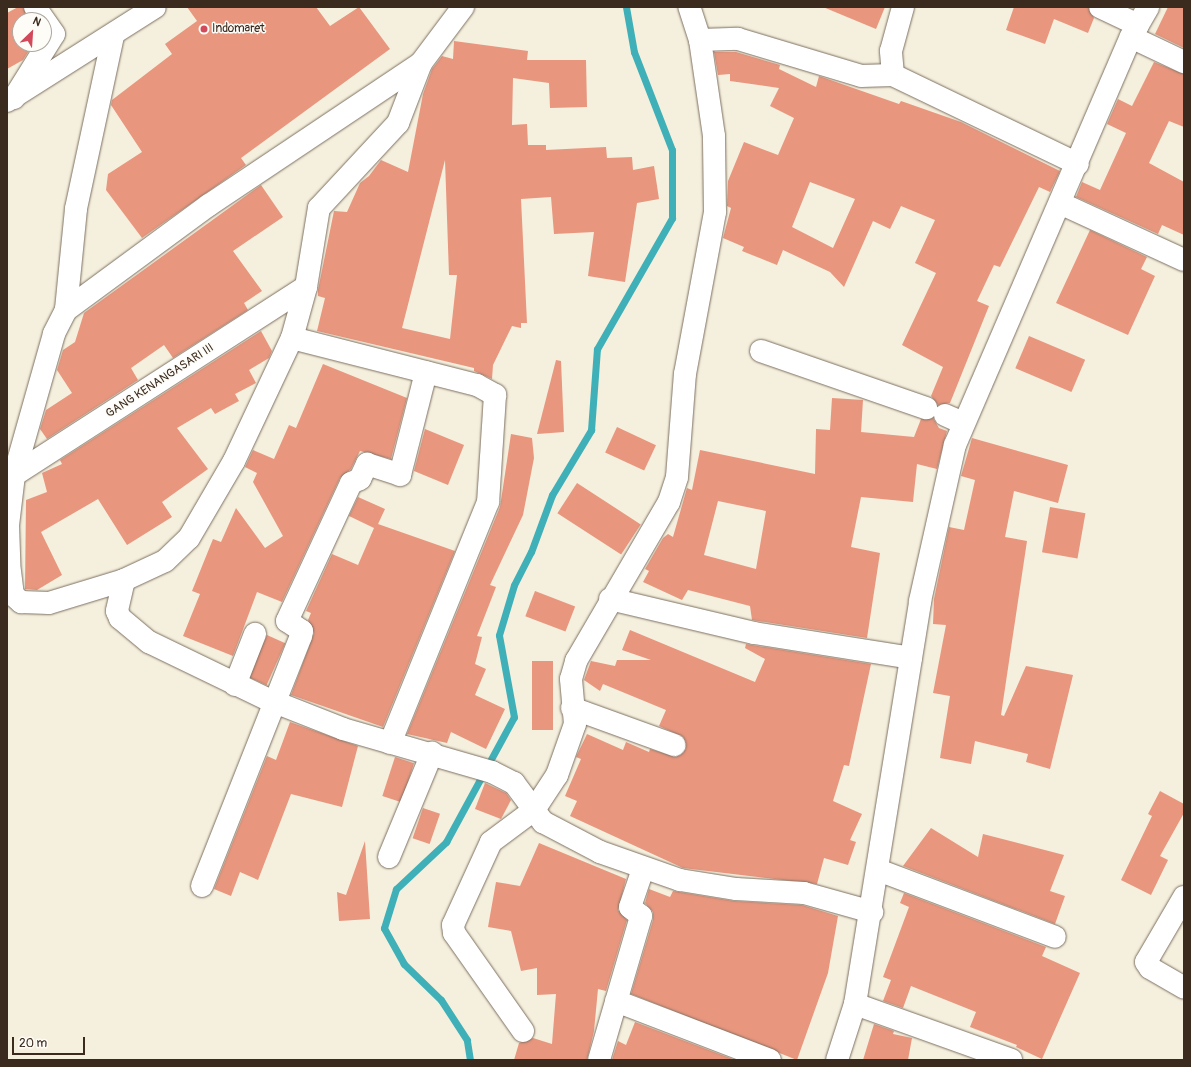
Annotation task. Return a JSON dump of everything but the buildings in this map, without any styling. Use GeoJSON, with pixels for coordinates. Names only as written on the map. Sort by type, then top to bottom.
{"type":"FeatureCollection","features":[{"type":"Feature","properties":{"kind":"street"},"geometry":{"type":"LineString","coordinates":[[10,100],[54,34],[35,7]]}},
{"type":"Feature","properties":{"kind":"street"},"geometry":{"type":"LineString","coordinates":[[10,100],[92,50],[155,7]]}},
{"type":"Feature","properties":{"kind":"street"},"geometry":{"type":"LineString","coordinates":[[113,36],[76,209],[66,310],[54,334],[14,475],[8,525],[13,595],[16,600],[49,603],[124,580],[166,561],[189,538],[234,461],[292,338],[306,287],[319,208],[398,123],[421,63],[463,7]]}},
{"type":"Feature","properties":{"kind":"street"},"geometry":{"type":"LineString","coordinates":[[523,1031],[454,933],[453,925],[492,842],[534,810],[564,760],[575,724],[572,708],[571,679],[576,661],[610,599],[669,502],[681,453],[680,419],[685,374],[715,212],[714,136],[700,40],[690,7]]}},
{"type":"Feature","properties":{"kind":"street"},"geometry":{"type":"LineString","coordinates":[[894,75],[891,50],[903,7]]}},
{"type":"Feature","properties":{"kind":"street"},"geometry":{"type":"LineString","coordinates":[[1100,7],[1139,23],[1184,62]]}},
{"type":"Feature","properties":{"kind":"street"},"geometry":{"type":"LineString","coordinates":[[837,1060],[855,1004],[872,912],[911,658],[941,496],[944,415],[1060,202],[1139,23]]}},
{"type":"Feature","properties":{"kind":"street"},"geometry":{"type":"LineString","coordinates":[[700,40],[744,40],[861,76],[894,75],[1078,164]]}},
{"type":"Feature","properties":{"kind":"street"},"geometry":{"type":"LineString","coordinates":[[66,310],[210,205],[421,63]]}},
{"type":"Feature","properties":{"kind":"street"},"geometry":{"type":"LineString","coordinates":[[1060,202],[1184,260]]}},
{"type":"Feature","properties":{"kind":"street","name":"GANG KENANGASARI III"},"geometry":{"type":"LineString","coordinates":[[14,475],[306,287]]}},
{"type":"Feature","properties":{"kind":"street"},"geometry":{"type":"LineString","coordinates":[[292,338],[477,385],[495,395],[491,480],[488,502],[390,743]]}},
{"type":"Feature","properties":{"kind":"street"},"geometry":{"type":"LineString","coordinates":[[762,351],[944,415]]}},
{"type":"Feature","properties":{"kind":"street"},"geometry":{"type":"LineString","coordinates":[[202,886],[302,631],[287,621],[336,512],[351,483],[360,479],[367,464],[400,475],[426,372]]}},
{"type":"Feature","properties":{"kind":"street"},"geometry":{"type":"LineString","coordinates":[[124,580],[117,611],[125,626],[149,642],[235,685],[274,702],[390,743],[485,768],[514,783],[534,810],[556,830],[643,869],[736,889],[804,893],[872,912]]}},
{"type":"Feature","properties":{"kind":"street"},"geometry":{"type":"LineString","coordinates":[[610,599],[754,633],[911,658]]}},
{"type":"Feature","properties":{"kind":"street"},"geometry":{"type":"LineString","coordinates":[[235,685],[255,634]]}},
{"type":"Feature","properties":{"kind":"street"},"geometry":{"type":"LineString","coordinates":[[572,708],[674,746]]}},
{"type":"Feature","properties":{"kind":"street"},"geometry":{"type":"LineString","coordinates":[[389,857],[432,753]]}},
{"type":"Feature","properties":{"kind":"street"},"geometry":{"type":"LineString","coordinates":[[600,1060],[641,916],[630,907],[643,869]]}},
{"type":"Feature","properties":{"kind":"street"},"geometry":{"type":"LineString","coordinates":[[878,870],[1055,937]]}},
{"type":"Feature","properties":{"kind":"street"},"geometry":{"type":"LineString","coordinates":[[1184,897],[1146,962],[1154,971],[1184,988]]}},
{"type":"Feature","properties":{"kind":"street"},"geometry":{"type":"LineString","coordinates":[[616,1001],[770,1060]]}},
{"type":"Feature","properties":{"kind":"street"},"geometry":{"type":"LineString","coordinates":[[855,1004],[1011,1060]]}},
{"type":"Feature","properties":{"kind":"waterway"},"geometry":{"type":"LineString","coordinates":[[470,1060],[467,1040],[441,1000],[404,964],[384,928],[396,889],[446,842],[514,717],[499,635],[514,585],[531,552],[552,495],[591,430],[597,349],[672,218],[672,150],[634,52],[626,7]]}},
{"type":"Feature","properties":{"kind":"place","name":"Indomaret"},"geometry":{"type":"Point","coordinates":[204,29]}}]}
